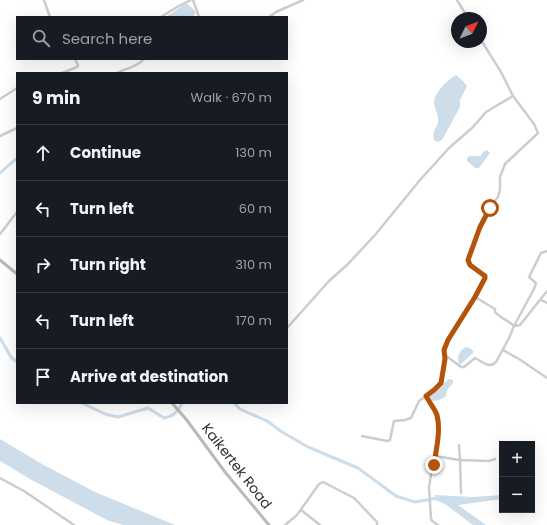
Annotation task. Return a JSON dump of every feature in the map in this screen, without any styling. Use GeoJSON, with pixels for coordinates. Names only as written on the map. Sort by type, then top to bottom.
{"type":"FeatureCollection","features":[{"type":"Feature","properties":{"kind":"main road"},"geometry":{"type":"LineString","coordinates":[[0,260],[16,273]]}},
{"type":"Feature","properties":{"kind":"main road","name":"Kaikertek Road"},"geometry":{"type":"LineString","coordinates":[[173,404],[186,419],[225,472],[269,525]]}},
{"type":"Feature","properties":{"kind":"street"},"geometry":{"type":"LineString","coordinates":[[44,0],[50,16]]}},
{"type":"Feature","properties":{"kind":"street"},"geometry":{"type":"LineString","coordinates":[[163,16],[192,0],[200,16]]}},
{"type":"Feature","properties":{"kind":"street"},"geometry":{"type":"LineString","coordinates":[[270,16],[303,0]]}},
{"type":"Feature","properties":{"kind":"street"},"geometry":{"type":"LineString","coordinates":[[457,0],[464,12]]}},
{"type":"Feature","properties":{"kind":"street"},"geometry":{"type":"LineString","coordinates":[[362,436],[387,442],[390,440],[394,421],[411,418],[419,401],[441,383],[445,355],[444,350],[448,340],[485,278],[485,276],[470,265],[468,260],[480,227],[490,208],[498,197],[500,190],[500,177],[505,164],[538,133],[534,124],[513,96],[501,72],[486,48]]}},
{"type":"Feature","properties":{"kind":"street"},"geometry":{"type":"LineString","coordinates":[[64,72],[77,67],[78,65],[76,60]]}},
{"type":"Feature","properties":{"kind":"street"},"geometry":{"type":"LineString","coordinates":[[119,72],[133,68],[143,60]]}},
{"type":"Feature","properties":{"kind":"street"},"geometry":{"type":"LineString","coordinates":[[0,99],[16,89]]}},
{"type":"Feature","properties":{"kind":"street"},"geometry":{"type":"LineString","coordinates":[[288,327],[329,281],[348,264],[375,235],[420,180],[449,148],[472,128],[486,112],[513,96]]}},
{"type":"Feature","properties":{"kind":"street"},"geometry":{"type":"LineString","coordinates":[[0,136],[16,128]]}},
{"type":"Feature","properties":{"kind":"street"},"geometry":{"type":"LineString","coordinates":[[0,234],[16,213]]}},
{"type":"Feature","properties":{"kind":"street"},"geometry":{"type":"LineString","coordinates":[[445,355],[461,367],[464,367],[475,358],[488,366],[493,365],[496,362],[534,289],[536,283],[530,277],[541,253],[547,251]]}},
{"type":"Feature","properties":{"kind":"street"},"geometry":{"type":"LineString","coordinates":[[514,326],[520,325],[547,291]]}},
{"type":"Feature","properties":{"kind":"street"},"geometry":{"type":"LineString","coordinates":[[475,297],[495,309],[495,312],[499,316],[511,322],[514,326]]}},
{"type":"Feature","properties":{"kind":"street"},"geometry":{"type":"LineString","coordinates":[[541,300],[547,303]]}},
{"type":"Feature","properties":{"kind":"street"},"geometry":{"type":"LineString","coordinates":[[502,350],[519,359],[547,378]]}},
{"type":"Feature","properties":{"kind":"street"},"geometry":{"type":"LineString","coordinates":[[426,396],[437,415],[438,432],[429,493],[431,518],[432,521],[438,525]]}},
{"type":"Feature","properties":{"kind":"street"},"geometry":{"type":"LineString","coordinates":[[459,445],[461,493]]}},
{"type":"Feature","properties":{"kind":"street"},"geometry":{"type":"LineString","coordinates":[[435,456],[460,460],[489,461],[495,459]]}},
{"type":"Feature","properties":{"kind":"street"},"geometry":{"type":"LineString","coordinates":[[0,478],[24,491],[74,525]]}},
{"type":"Feature","properties":{"kind":"street"},"geometry":{"type":"LineString","coordinates":[[285,525],[297,515],[319,484],[323,482],[354,498],[377,522],[377,525]]}},
{"type":"Feature","properties":{"kind":"street"},"geometry":{"type":"LineString","coordinates":[[301,510],[320,525]]}},
{"type":"Feature","properties":{"kind":"water"},"geometry":{"type":"Polygon","coordinates":[[[185,4],[188,4],[195,11],[194,16],[167,16],[185,4]]]}},
{"type":"Feature","properties":{"kind":"water"},"geometry":{"type":"Polygon","coordinates":[[[456,75],[467,86],[460,100],[460,107],[442,140],[438,142],[434,140],[434,132],[438,120],[434,100],[438,91],[456,75]]]}},
{"type":"Feature","properties":{"kind":"water"},"geometry":{"type":"Polygon","coordinates":[[[487,150],[490,153],[479,168],[475,168],[467,161],[469,156],[481,156],[483,152],[487,150]]]}},
{"type":"Feature","properties":{"kind":"water"},"geometry":{"type":"Polygon","coordinates":[[[466,347],[470,348],[474,352],[460,365],[458,360],[459,354],[466,347]]]}},
{"type":"Feature","properties":{"kind":"water"},"geometry":{"type":"Polygon","coordinates":[[[449,379],[453,380],[453,383],[447,390],[446,396],[438,400],[429,400],[429,396],[449,379]]]}},
{"type":"Feature","properties":{"kind":"water"},"geometry":{"type":"Polygon","coordinates":[[[0,439],[42,464],[95,492],[175,525],[123,525],[107,520],[30,479],[0,461],[0,439]]]}},
{"type":"Feature","properties":{"kind":"water"},"geometry":{"type":"Polygon","coordinates":[[[435,495],[473,497],[499,495],[499,499],[458,505],[486,525],[473,525],[445,504],[435,500],[435,495]]]}},
{"type":"Feature","properties":{"kind":"waterway"},"geometry":{"type":"LineString","coordinates":[[0,173],[16,159]]}},
{"type":"Feature","properties":{"kind":"waterway"},"geometry":{"type":"LineString","coordinates":[[0,338],[11,357],[16,361]]}},
{"type":"Feature","properties":{"kind":"waterway"},"geometry":{"type":"LineString","coordinates":[[84,404],[105,414],[118,417],[148,408],[164,418],[175,414],[182,404]]}},
{"type":"Feature","properties":{"kind":"waterway"},"geometry":{"type":"LineString","coordinates":[[235,404],[240,409],[267,421],[282,432],[308,447],[358,468],[396,496],[415,502],[438,498]]}},
{"type":"Feature","properties":{"kind":"route"},"geometry":{"type":"LineString","coordinates":[[434,465],[438,423],[437,415],[426,396],[441,383],[445,359],[444,350],[448,340],[485,278],[485,276],[470,265],[468,260],[480,227],[490,208]]}}]}
